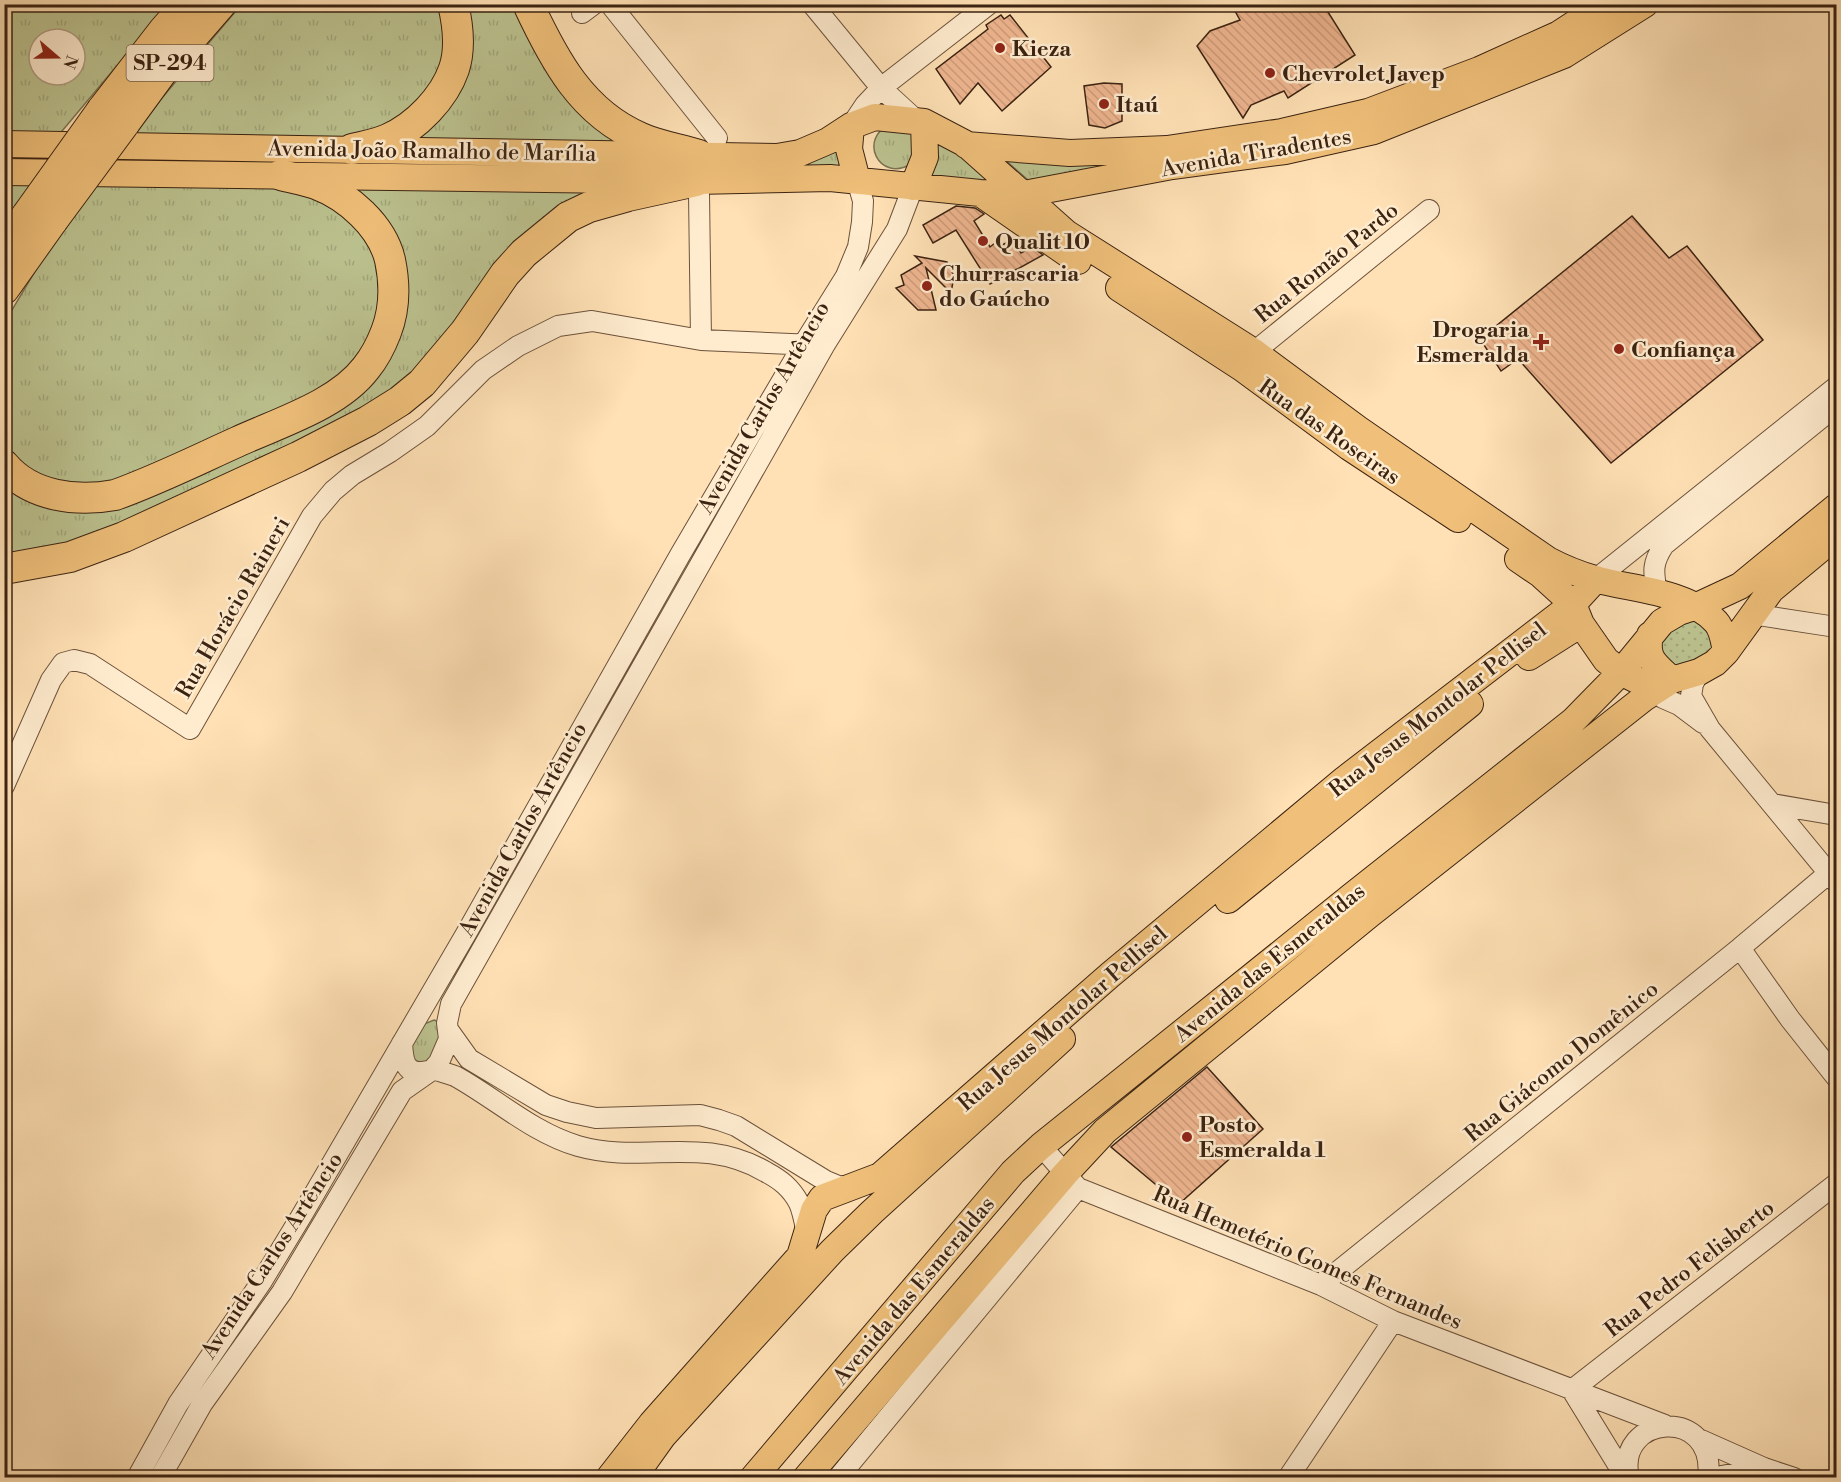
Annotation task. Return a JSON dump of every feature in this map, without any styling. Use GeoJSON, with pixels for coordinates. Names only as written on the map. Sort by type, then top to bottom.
{"type":"FeatureCollection","features":[{"type":"Feature","properties":{"kind":"highway"},"geometry":{"type":"LineString","coordinates":[[164,30],[179,4]]}},
{"type":"Feature","properties":{"kind":"highway","name":"SP-294"},"geometry":{"type":"LineString","coordinates":[[4,288],[40,218],[113,117],[164,30],[187,4]]}},
{"type":"Feature","properties":{"kind":"highway","name":"SP-294"},"geometry":{"type":"LineString","coordinates":[[113,117],[162,72],[220,4]]}},
{"type":"Feature","properties":{"kind":"highway"},"geometry":{"type":"LineString","coordinates":[[352,149],[387,140],[403,131],[427,112],[443,91],[454,69],[459,44],[453,4]]}},
{"type":"Feature","properties":{"kind":"highway"},"geometry":{"type":"LineString","coordinates":[[528,4],[566,77],[596,110],[617,126],[703,167]]}},
{"type":"Feature","properties":{"kind":"highway"},"geometry":{"type":"LineString","coordinates":[[4,569],[70,557],[124,537],[298,457],[368,421],[400,401],[422,383],[459,339],[512,267],[548,232],[568,217],[590,207],[628,196],[703,167]]}},
{"type":"Feature","properties":{"kind":"highway"},"geometry":{"type":"LineString","coordinates":[[4,465],[28,485],[44,492],[82,498],[115,495],[317,405],[352,383],[366,369],[378,350],[389,324],[393,300],[393,277],[389,257],[380,237],[352,205],[316,184],[281,175]]}},
{"type":"Feature","properties":{"kind":"highway","name":"SP-294"},"geometry":{"type":"LineString","coordinates":[[4,247],[40,218]]}},
{"type":"Feature","properties":{"kind":"main road","name":"Avenida Tiradentes"},"geometry":{"type":"LineString","coordinates":[[966,144],[1070,153],[1167,149],[1282,132],[1368,112],[1479,70],[1559,34],[1605,4]]}},
{"type":"Feature","properties":{"kind":"main road","name":"Avenida Tiradentes"},"geometry":{"type":"LineString","coordinates":[[913,187],[1024,194],[1172,166],[1285,152],[1374,131],[1564,55],[1645,4]]}},
{"type":"Feature","properties":{"kind":"main road"},"geometry":{"type":"LineString","coordinates":[[920,121],[925,157],[913,187],[857,180],[849,149],[851,126],[875,117],[920,121],[966,144]]}},
{"type":"Feature","properties":{"kind":"main road","name":"Avenida João Ramalho de Marília"},"geometry":{"type":"LineString","coordinates":[[4,172],[281,175],[703,167],[800,153],[828,141],[851,126]]}},
{"type":"Feature","properties":{"kind":"main road","name":"Avenida João Ramalho de Marília"},"geometry":{"type":"LineString","coordinates":[[4,144],[352,149],[703,167],[771,178],[857,180]]}},
{"type":"Feature","properties":{"kind":"main road","name":"Rua das Roseiras"},"geometry":{"type":"LineString","coordinates":[[966,144],[1066,233],[1248,360],[1354,438],[1480,523],[1566,570],[1657,593],[1697,606]]}},
{"type":"Feature","properties":{"kind":"main road"},"geometry":{"type":"LineString","coordinates":[[1066,185],[1059,212],[1066,233]]}},
{"type":"Feature","properties":{"kind":"main road","name":"Rua das Roseiras"},"geometry":{"type":"LineString","coordinates":[[980,193],[1038,235],[1248,360]]}},
{"type":"Feature","properties":{"kind":"main road","name":"Avenida das Esmeraldas"},"geometry":{"type":"LineString","coordinates":[[753,1478],[1013,1172],[1041,1146],[1573,722],[1621,672],[1662,622],[1679,612],[1740,586],[1836,507]]}},
{"type":"Feature","properties":{"kind":"main road","name":"Rua das Roseiras"},"geometry":{"type":"LineString","coordinates":[[1480,523],[1540,574],[1577,614],[1606,660],[1621,672],[1664,685]]}},
{"type":"Feature","properties":{"kind":"main road"},"geometry":{"type":"LineString","coordinates":[[1650,634],[1647,648],[1664,685],[1699,672],[1715,663],[1726,652],[1771,590],[1836,536]]}},
{"type":"Feature","properties":{"kind":"main road","name":"Rua Jesus Montolar Pellisel"},"geometry":{"type":"LineString","coordinates":[[609,1478],[652,1423],[800,1256],[814,1210],[822,1198],[880,1176],[1110,975],[1379,764],[1577,614],[1596,579]]}},
{"type":"Feature","properties":{"kind":"main road"},"geometry":{"type":"LineString","coordinates":[[1725,594],[1752,614]]}},
{"type":"Feature","properties":{"kind":"main road"},"geometry":{"type":"LineString","coordinates":[[1697,606],[1717,623],[1722,632],[1726,652]]}},
{"type":"Feature","properties":{"kind":"main road","name":"Avenida das Esmeraldas"},"geometry":{"type":"LineString","coordinates":[[806,1478],[1071,1181],[1105,1131],[1369,915],[1644,698],[1664,685]]}},
{"type":"Feature","properties":{"kind":"main road","name":"Rua Jesus Montolar Pellisel"},"geometry":{"type":"LineString","coordinates":[[633,1478],[663,1436],[832,1251],[872,1212],[1117,990],[1379,764]]}},
{"type":"Feature","properties":{"kind":"main road"},"geometry":{"type":"LineString","coordinates":[[1352,896],[1369,915]]}},
{"type":"Feature","properties":{"kind":"main road"},"geometry":{"type":"LineString","coordinates":[[854,1187],[864,1192],[872,1201],[872,1212]]}},
{"type":"Feature","properties":{"kind":"main road"},"geometry":{"type":"LineString","coordinates":[[807,1234],[810,1240],[818,1246],[832,1251]]}},
{"type":"Feature","properties":{"kind":"street"},"geometry":{"type":"LineString","coordinates":[[610,4],[703,167],[701,340],[824,346]]}},
{"type":"Feature","properties":{"kind":"street"},"geometry":{"type":"LineString","coordinates":[[812,4],[881,88],[920,121]]}},
{"type":"Feature","properties":{"kind":"street"},"geometry":{"type":"LineString","coordinates":[[851,126],[865,105],[881,88],[989,4]]}},
{"type":"Feature","properties":{"kind":"street","name":"Avenida Carlos Artêncio"},"geometry":{"type":"LineString","coordinates":[[137,1478],[178,1404],[262,1281],[302,1215],[467,932],[680,555],[846,276],[858,247],[863,201],[857,180]]}},
{"type":"Feature","properties":{"kind":"street","name":"Avenida Carlos Artêncio"},"geometry":{"type":"LineString","coordinates":[[160,1478],[202,1404],[282,1292],[402,1091],[432,1070],[439,1062],[449,1039],[451,1004],[824,346],[897,229],[913,187]]}},
{"type":"Feature","properties":{"kind":"street","name":"Rua Romão Pardo"},"geometry":{"type":"LineString","coordinates":[[1248,360],[1429,210]]}},
{"type":"Feature","properties":{"kind":"street","name":"Rua Horácio Raineri"},"geometry":{"type":"LineString","coordinates":[[4,786],[51,680],[63,663],[74,660],[90,664],[190,729],[312,516],[333,490],[427,426],[483,370],[518,346],[558,326],[592,321],[701,340]]}},
{"type":"Feature","properties":{"kind":"street"},"geometry":{"type":"LineString","coordinates":[[1596,579],[1836,387]]}},
{"type":"Feature","properties":{"kind":"street"},"geometry":{"type":"LineString","coordinates":[[1657,593],[1654,560],[1664,545],[1836,406]]}},
{"type":"Feature","properties":{"kind":"street"},"geometry":{"type":"LineString","coordinates":[[680,555],[698,567]]}},
{"type":"Feature","properties":{"kind":"street"},"geometry":{"type":"LineString","coordinates":[[1752,614],[1836,627]]}},
{"type":"Feature","properties":{"kind":"street"},"geometry":{"type":"LineString","coordinates":[[1699,672],[1693,684],[1691,696],[1710,729],[1833,878]]}},
{"type":"Feature","properties":{"kind":"street"},"geometry":{"type":"LineString","coordinates":[[1664,685],[1663,698],[1679,705],[1710,729]]}},
{"type":"Feature","properties":{"kind":"street"},"geometry":{"type":"LineString","coordinates":[[1772,804],[1836,815]]}},
{"type":"Feature","properties":{"kind":"street","name":"Rua Giácomo Domênico"},"geometry":{"type":"LineString","coordinates":[[1321,1285],[1740,948],[1833,878]]}},
{"type":"Feature","properties":{"kind":"street"},"geometry":{"type":"LineString","coordinates":[[1740,948],[1790,1019],[1836,1077]]}},
{"type":"Feature","properties":{"kind":"street"},"geometry":{"type":"LineString","coordinates":[[412,1025],[430,1017],[440,1018],[470,1059],[546,1105],[596,1118],[700,1115],[719,1120],[736,1126],[826,1181],[838,1186],[854,1187]]}},
{"type":"Feature","properties":{"kind":"street"},"geometry":{"type":"LineString","coordinates":[[402,1043],[406,1066],[418,1072],[432,1070],[455,1076],[550,1134],[578,1146],[611,1152],[696,1151],[732,1156],[751,1164],[780,1181],[793,1193],[800,1206],[807,1234]]}},
{"type":"Feature","properties":{"kind":"street","name":"Rua Hemetério Gomes Fernandes"},"geometry":{"type":"LineString","coordinates":[[1041,1146],[1071,1181],[1321,1285],[1393,1321],[1665,1425],[1679,1427],[1691,1432],[1701,1440],[1764,1468],[1794,1478]]}},
{"type":"Feature","properties":{"kind":"street"},"geometry":{"type":"LineString","coordinates":[[843,1475],[1071,1181]]}},
{"type":"Feature","properties":{"kind":"street","name":"Rua Pedro Felisberto"},"geometry":{"type":"LineString","coordinates":[[1572,1390],[1836,1184]]}},
{"type":"Feature","properties":{"kind":"street"},"geometry":{"type":"LineString","coordinates":[[302,1215],[321,1226]]}},
{"type":"Feature","properties":{"kind":"street"},"geometry":{"type":"LineString","coordinates":[[1288,1478],[1393,1321]]}},
{"type":"Feature","properties":{"kind":"street"},"geometry":{"type":"LineString","coordinates":[[1572,1390],[1628,1478]]}},
{"type":"Feature","properties":{"kind":"street"},"geometry":{"type":"LineString","coordinates":[[1628,1478],[1628,1457],[1633,1445],[1653,1428],[1665,1425]]}},
{"type":"Feature","properties":{"kind":"street","name":"Rua Hemetério Gomes Fernandes"},"geometry":{"type":"LineString","coordinates":[[1701,1440],[1707,1452],[1710,1478],[1764,1468]]}},
{"type":"Feature","properties":{"kind":"green space"},"geometry":{"type":"Polygon","coordinates":[[[522,4],[642,145],[401,140],[426,125],[461,5],[522,4]]]}},
{"type":"Feature","properties":{"kind":"green space"},"geometry":{"type":"Polygon","coordinates":[[[5,5],[168,5],[57,137],[5,136],[5,5]]]}},
{"type":"Feature","properties":{"kind":"green space"},"geometry":{"type":"Polygon","coordinates":[[[241,5],[448,5],[453,32],[431,99],[365,140],[134,135],[161,99],[241,5]]]}},
{"type":"Feature","properties":{"kind":"green space"},"geometry":{"type":"Polygon","coordinates":[[[1561,44],[1186,158],[1028,180],[1004,159],[1187,153],[1561,44]]]}},
{"type":"Feature","properties":{"kind":"green space"},"geometry":{"type":"Polygon","coordinates":[[[891,124],[916,135],[911,164],[900,168],[890,168],[882,163],[876,156],[874,148],[875,139],[891,124]]]}},
{"type":"Feature","properties":{"kind":"green space"},"geometry":{"type":"Polygon","coordinates":[[[934,133],[999,181],[927,178],[934,133]]]}},
{"type":"Feature","properties":{"kind":"green space"},"geometry":{"type":"Polygon","coordinates":[[[842,140],[843,168],[791,164],[842,140]]]}},
{"type":"Feature","properties":{"kind":"green space"},"geometry":{"type":"Polygon","coordinates":[[[5,183],[34,183],[5,225],[5,183]]]}},
{"type":"Feature","properties":{"kind":"green space"},"geometry":{"type":"Polygon","coordinates":[[[98,183],[298,185],[363,222],[390,293],[347,383],[80,495],[5,459],[5,315],[12,310],[40,263],[98,183]]]}},
{"type":"Feature","properties":{"kind":"green space"},"geometry":{"type":"Polygon","coordinates":[[[331,184],[643,188],[596,199],[402,391],[146,521],[5,564],[4,474],[68,502],[317,412],[399,295],[331,184]]]}},
{"type":"Feature","properties":{"kind":"green space"},"geometry":{"type":"Polygon","coordinates":[[[1697,618],[1714,638],[1711,654],[1682,668],[1663,662],[1660,636],[1666,629],[1697,618]]]}},
{"type":"Feature","properties":{"kind":"green space"},"geometry":{"type":"Polygon","coordinates":[[[434,1020],[442,1023],[445,1028],[432,1063],[413,1065],[410,1046],[424,1024],[434,1020]]]}},
{"type":"Feature","properties":{"kind":"building","name":"Chevrolet Javep"},"geometry":{"type":"Polygon","coordinates":[[[1231,4],[1323,4],[1355,55],[1288,98],[1284,91],[1251,105],[1243,118],[1197,46],[1210,31],[1240,20],[1231,4]]]}},
{"type":"Feature","properties":{"kind":"building","name":"Kieza"},"geometry":{"type":"Polygon","coordinates":[[[1001,15],[1004,19],[1010,15],[1051,67],[1002,111],[978,83],[960,104],[936,69],[988,29],[986,25],[1001,15]]]}},
{"type":"Feature","properties":{"kind":"building","name":"Itaú"},"geometry":{"type":"Polygon","coordinates":[[[1104,83],[1122,84],[1122,121],[1105,128],[1089,125],[1084,86],[1104,83]]]}},
{"type":"Feature","properties":{"kind":"building","name":"Qualit 10"},"geometry":{"type":"Polygon","coordinates":[[[956,206],[975,208],[984,214],[974,221],[990,247],[995,243],[998,247],[1012,240],[1021,253],[1032,247],[1043,255],[990,284],[956,230],[933,243],[923,225],[956,206]]]}},
{"type":"Feature","properties":{"kind":"building","name":"Confiança"},"geometry":{"type":"Polygon","coordinates":[[[1632,216],[1669,258],[1687,246],[1763,340],[1611,463],[1518,359],[1501,371],[1480,339],[1632,216]]]}},
{"type":"Feature","properties":{"kind":"building","name":"Churrascaria do Gaúcho"},"geometry":{"type":"Polygon","coordinates":[[[915,256],[947,262],[954,276],[951,293],[926,268],[936,310],[918,310],[896,288],[904,285],[901,275],[922,263],[915,256]]]}},
{"type":"Feature","properties":{"kind":"building","name":"Posto Esmeralda 1"},"geometry":{"type":"Polygon","coordinates":[[[1207,1067],[1263,1129],[1179,1204],[1111,1147],[1207,1067]]]}},
{"type":"Feature","properties":{"kind":"place","name":"Kieza"},"geometry":{"type":"Point","coordinates":[1000,48]}},
{"type":"Feature","properties":{"kind":"place","name":"Chevrolet Javep"},"geometry":{"type":"Point","coordinates":[1270,73]}},
{"type":"Feature","properties":{"kind":"place","name":"Itaú"},"geometry":{"type":"Point","coordinates":[1104,104]}},
{"type":"Feature","properties":{"kind":"place","name":"Qualit 10"},"geometry":{"type":"Point","coordinates":[983,241]}},
{"type":"Feature","properties":{"kind":"place","name":"Churrascaria do Gaúcho"},"geometry":{"type":"Point","coordinates":[927,286]}},
{"type":"Feature","properties":{"kind":"place","name":"Drogaria Esmeralda"},"geometry":{"type":"Point","coordinates":[1541,342]}},
{"type":"Feature","properties":{"kind":"place","name":"Confiança"},"geometry":{"type":"Point","coordinates":[1619,349]}},
{"type":"Feature","properties":{"kind":"place","name":"Posto Esmeralda 1"},"geometry":{"type":"Point","coordinates":[1187,1137]}}]}
